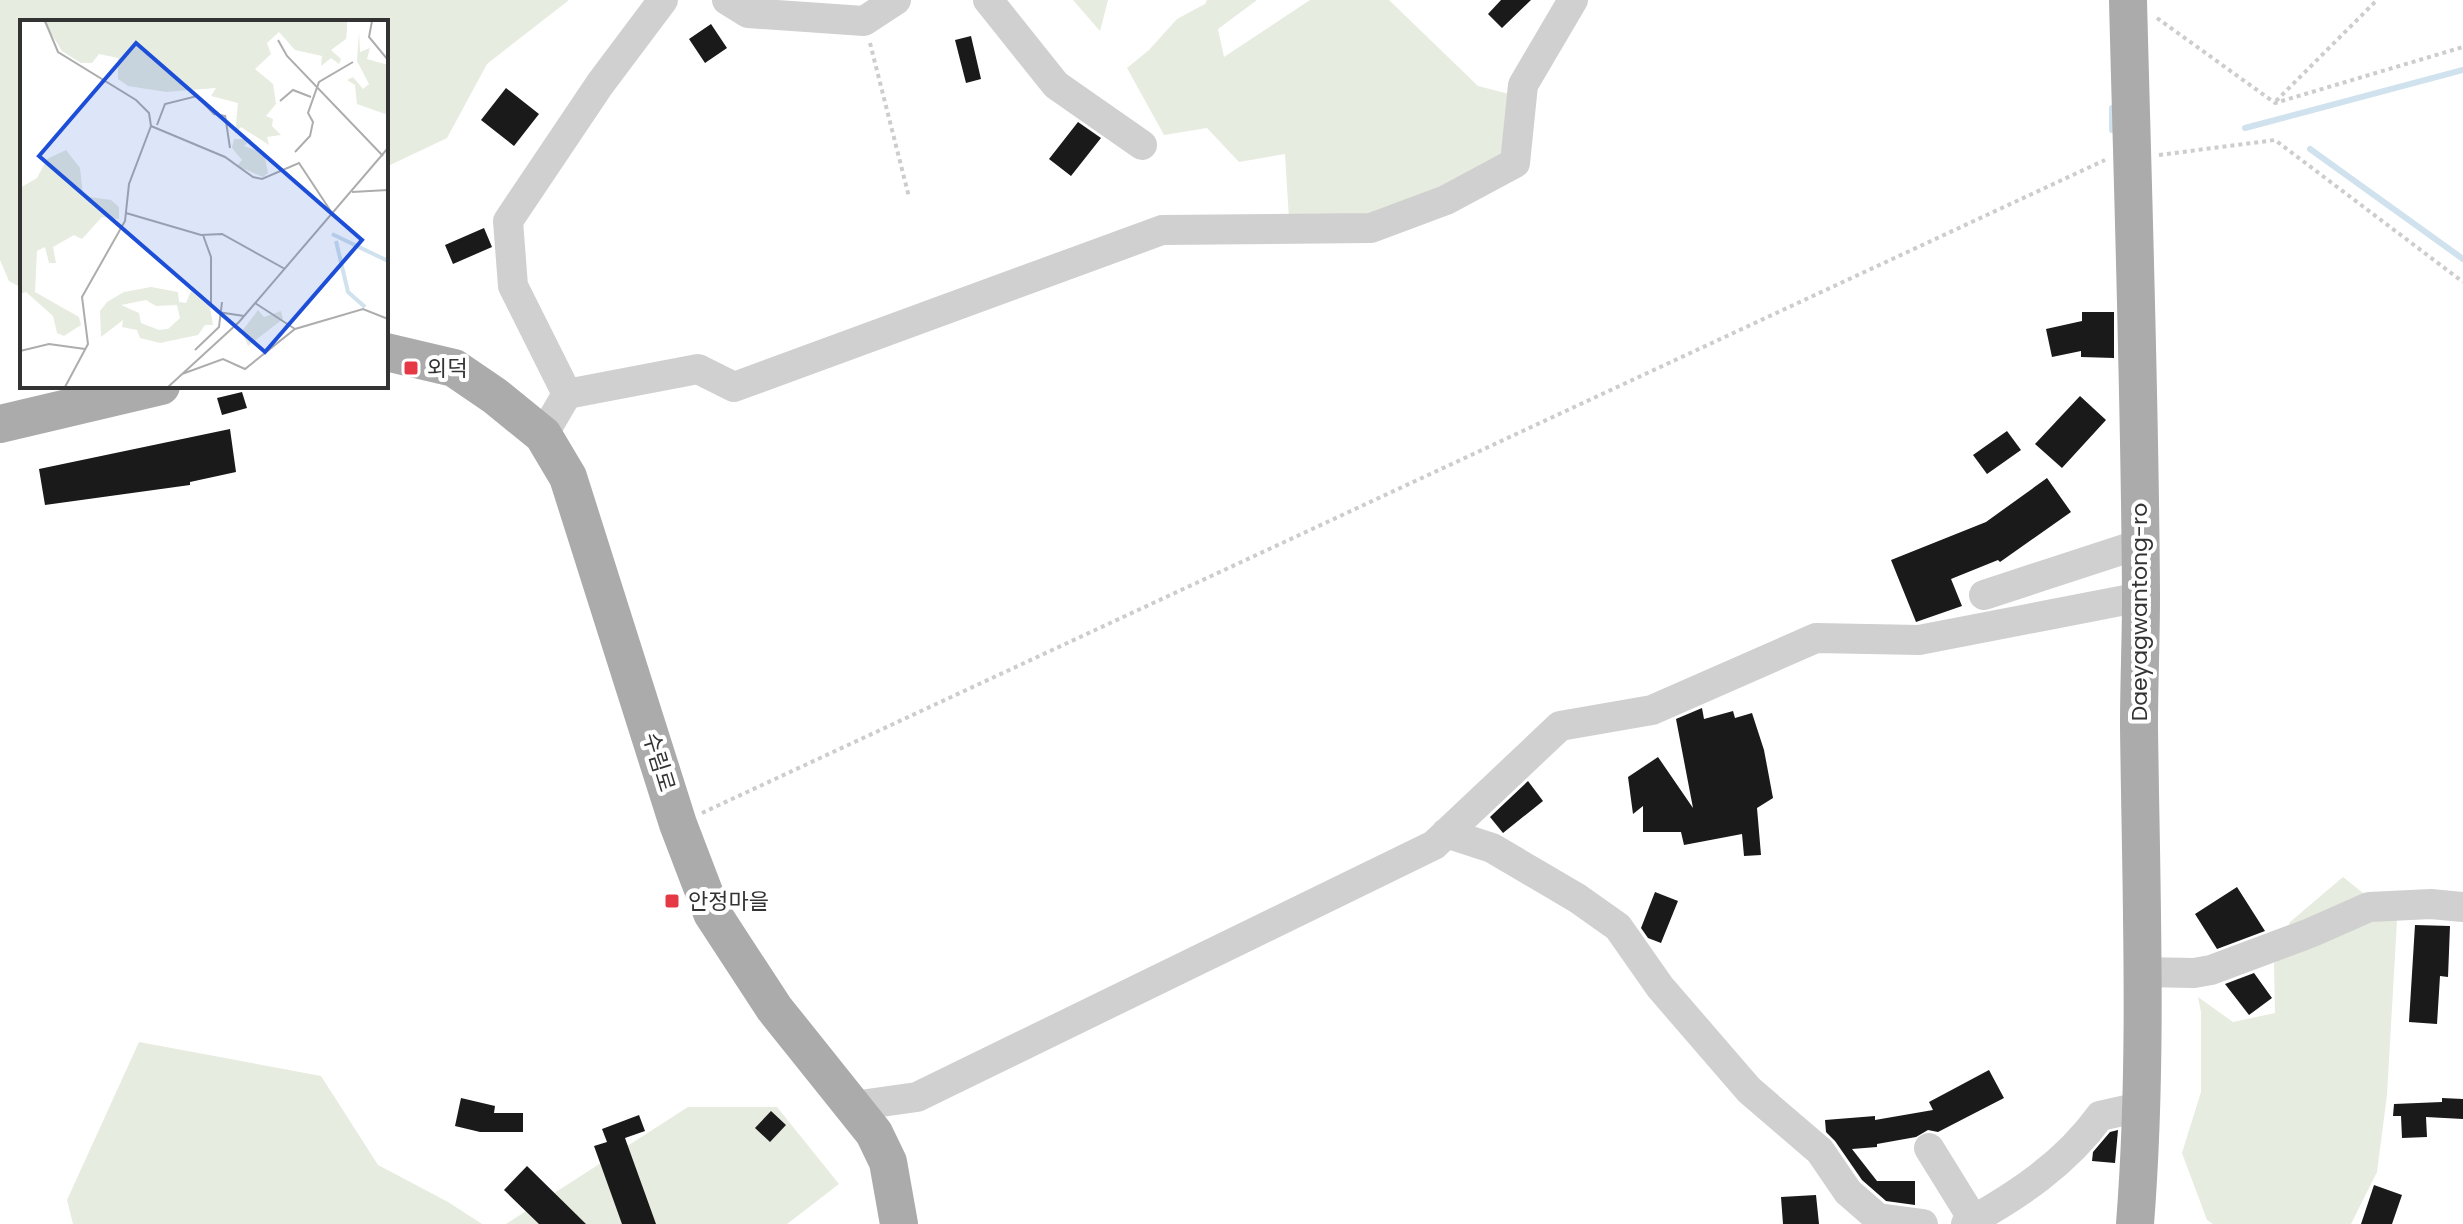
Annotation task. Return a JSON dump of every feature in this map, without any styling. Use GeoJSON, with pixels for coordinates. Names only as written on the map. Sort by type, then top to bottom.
{"type":"FeatureCollection","features":[{"type":"Feature","properties":{"kind":"main road","name":"Daeyagwantong-ro"},"geometry":{"type":"LineString","coordinates":[[2135,1224],[2142,972],[2141,597],[2132,153],[2137,5]]}},
{"type":"Feature","properties":{"kind":"main road","name":"수림로"},"geometry":{"type":"LineString","coordinates":[[388,352],[454,368],[495,396],[543,435],[568,477],[678,824],[712,913],[774,1008],[874,1133],[888,1162],[899,1224]]}},
{"type":"Feature","properties":{"kind":"main road"},"geometry":{"type":"LineString","coordinates":[[0,424],[153,388]]}},
{"type":"Feature","properties":{"kind":"street"},"geometry":{"type":"LineString","coordinates":[[567,394],[513,286],[508,221],[600,84],[663,0]]}},
{"type":"Feature","properties":{"kind":"street"},"geometry":{"type":"LineString","coordinates":[[727,0],[748,13],[864,21],[896,0]]}},
{"type":"Feature","properties":{"kind":"street"},"geometry":{"type":"LineString","coordinates":[[988,0],[1056,85],[1142,145]]}},
{"type":"Feature","properties":{"kind":"street"},"geometry":{"type":"LineString","coordinates":[[543,435],[567,394],[698,369],[734,387],[1162,230],[1371,228],[1446,200],[1515,163],[1523,85],[1573,0]]}},
{"type":"Feature","properties":{"kind":"street"},"geometry":{"type":"LineString","coordinates":[[1984,595],[2140,544]]}},
{"type":"Feature","properties":{"kind":"street"},"geometry":{"type":"LineString","coordinates":[[853,1106],[917,1097],[1434,845],[1560,726],[1652,710],[1816,638],[1919,640],[2141,597]]}},
{"type":"Feature","properties":{"kind":"street"},"geometry":{"type":"LineString","coordinates":[[1446,833],[1492,848],[1577,898],[1618,927],[1660,987],[1749,1090],[1820,1151],[1848,1192],[1878,1218],[1923,1224]]}},
{"type":"Feature","properties":{"kind":"street"},"geometry":{"type":"LineString","coordinates":[[2142,972],[2194,973],[2211,970],[2369,907],[2431,904],[2463,907]]}},
{"type":"Feature","properties":{"kind":"street"},"geometry":{"type":"LineString","coordinates":[[1929,1148],[1971,1223],[2010,1200],[2054,1167],[2080,1142],[2100,1116],[2140,1107]]}},
{"type":"Feature","properties":{"kind":"path"},"geometry":{"type":"LineString","coordinates":[[2275,103],[2377,0]]}},
{"type":"Feature","properties":{"kind":"path"},"geometry":{"type":"LineString","coordinates":[[2137,5],[2275,103]]}},
{"type":"Feature","properties":{"kind":"path"},"geometry":{"type":"LineString","coordinates":[[864,21],[909,197]]}},
{"type":"Feature","properties":{"kind":"path"},"geometry":{"type":"LineString","coordinates":[[2275,103],[2463,47]]}},
{"type":"Feature","properties":{"kind":"path"},"geometry":{"type":"LineString","coordinates":[[678,824],[2132,153],[2275,140],[2463,282]]}},
{"type":"Feature","properties":{"kind":"shaded area"},"geometry":{"type":"Polygon","coordinates":[[[0,0],[569,0],[487,64],[447,138],[388,166],[388,20],[20,20],[20,287],[9,281],[0,260],[0,0]]]}},
{"type":"Feature","properties":{"kind":"shaded area"},"geometry":{"type":"Polygon","coordinates":[[[1073,0],[1108,0],[1100,31],[1073,0]]]}},
{"type":"Feature","properties":{"kind":"shaded area"},"geometry":{"type":"Polygon","coordinates":[[[1207,0],[1257,0],[1218,29],[1224,57],[1310,0],[1389,0],[1478,86],[1513,95],[1506,146],[1498,164],[1376,217],[1289,219],[1285,154],[1239,162],[1207,128],[1164,135],[1127,68],[1149,50],[1177,19],[1207,0]]]}},
{"type":"Feature","properties":{"kind":"shaded area"},"geometry":{"type":"Polygon","coordinates":[[[2343,877],[2397,920],[2387,1095],[2377,1172],[2351,1224],[2213,1224],[2207,1220],[2182,1153],[2201,1092],[2201,1012],[2198,997],[2233,1022],[2275,1013],[2274,964],[2290,922],[2343,877]]]}},
{"type":"Feature","properties":{"kind":"shaded area"},"geometry":{"type":"Polygon","coordinates":[[[139,1042],[321,1076],[378,1165],[482,1224],[73,1224],[67,1200],[139,1042]]]}},
{"type":"Feature","properties":{"kind":"shaded area"},"geometry":{"type":"Polygon","coordinates":[[[688,1107],[777,1107],[839,1184],[787,1224],[506,1224],[688,1107]]]}},
{"type":"Feature","properties":{"kind":"building"},"geometry":{"type":"Polygon","coordinates":[[[1501,0],[1531,0],[1502,28],[1488,14],[1501,0]]]}},
{"type":"Feature","properties":{"kind":"building"},"geometry":{"type":"Polygon","coordinates":[[[711,24],[727,48],[705,63],[689,39],[711,24]]]}},
{"type":"Feature","properties":{"kind":"building"},"geometry":{"type":"Polygon","coordinates":[[[971,36],[981,79],[966,83],[955,40],[971,36]]]}},
{"type":"Feature","properties":{"kind":"building"},"geometry":{"type":"Polygon","coordinates":[[[506,88],[539,114],[514,146],[481,120],[506,88]]]}},
{"type":"Feature","properties":{"kind":"building"},"geometry":{"type":"Polygon","coordinates":[[[1078,122],[1101,138],[1071,176],[1049,159],[1078,122]]]}},
{"type":"Feature","properties":{"kind":"building"},"geometry":{"type":"Polygon","coordinates":[[[484,228],[492,247],[453,264],[445,245],[484,228]]]}},
{"type":"Feature","properties":{"kind":"building"},"geometry":{"type":"Polygon","coordinates":[[[2082,312],[2114,312],[2114,358],[2081,357],[2081,351],[2052,357],[2046,329],[2082,321],[2082,312]]]}},
{"type":"Feature","properties":{"kind":"building"},"geometry":{"type":"Polygon","coordinates":[[[242,392],[247,408],[222,415],[217,398],[242,392]]]}},
{"type":"Feature","properties":{"kind":"building"},"geometry":{"type":"Polygon","coordinates":[[[2080,396],[2106,420],[2062,468],[2035,444],[2080,396]]]}},
{"type":"Feature","properties":{"kind":"building"},"geometry":{"type":"Polygon","coordinates":[[[230,429],[236,472],[190,482],[190,485],[45,505],[39,469],[230,429]]]}},
{"type":"Feature","properties":{"kind":"building"},"geometry":{"type":"Polygon","coordinates":[[[2007,431],[2021,450],[1987,474],[1973,455],[2007,431]]]}},
{"type":"Feature","properties":{"kind":"building"},"geometry":{"type":"Polygon","coordinates":[[[2047,478],[2071,512],[2000,562],[1998,560],[1951,579],[1962,606],[1916,622],[1891,560],[1986,522],[2047,478]]]}},
{"type":"Feature","properties":{"kind":"building"},"geometry":{"type":"Polygon","coordinates":[[[1702,708],[1704,719],[1733,711],[1735,718],[1752,713],[1764,750],[1773,798],[1757,808],[1761,855],[1744,856],[1742,834],[1684,845],[1681,832],[1643,832],[1643,806],[1633,814],[1628,777],[1658,757],[1693,808],[1676,719],[1702,708]]]}},
{"type":"Feature","properties":{"kind":"building"},"geometry":{"type":"Polygon","coordinates":[[[1528,781],[1543,801],[1503,833],[1490,817],[1528,781]]]}},
{"type":"Feature","properties":{"kind":"building"},"geometry":{"type":"Polygon","coordinates":[[[2237,887],[2265,931],[2217,949],[2195,914],[2237,887]]]}},
{"type":"Feature","properties":{"kind":"building"},"geometry":{"type":"Polygon","coordinates":[[[1655,892],[1678,901],[1661,943],[1648,938],[1641,928],[1655,892]]]}},
{"type":"Feature","properties":{"kind":"building"},"geometry":{"type":"Polygon","coordinates":[[[2415,925],[2450,926],[2448,977],[2440,976],[2437,1024],[2409,1022],[2415,925]]]}},
{"type":"Feature","properties":{"kind":"building"},"geometry":{"type":"Polygon","coordinates":[[[2254,973],[2272,998],[2249,1015],[2225,984],[2254,973]]]}},
{"type":"Feature","properties":{"kind":"building"},"geometry":{"type":"Polygon","coordinates":[[[1989,1070],[2004,1098],[1938,1132],[1928,1130],[1916,1137],[1877,1144],[1877,1147],[1852,1149],[1877,1181],[1915,1181],[1915,1205],[1886,1201],[1862,1180],[1826,1132],[1825,1120],[1875,1116],[1875,1120],[1933,1110],[1929,1102],[1989,1070]]]}},
{"type":"Feature","properties":{"kind":"building"},"geometry":{"type":"Polygon","coordinates":[[[461,1098],[495,1106],[494,1113],[523,1113],[523,1132],[480,1132],[455,1126],[461,1098]]]}},
{"type":"Feature","properties":{"kind":"building"},"geometry":{"type":"Polygon","coordinates":[[[2442,1098],[2463,1099],[2463,1119],[2426,1117],[2427,1137],[2402,1138],[2401,1116],[2393,1116],[2394,1104],[2442,1102],[2442,1098]]]}},
{"type":"Feature","properties":{"kind":"building"},"geometry":{"type":"Polygon","coordinates":[[[771,1111],[786,1125],[770,1142],[755,1128],[771,1111]]]}},
{"type":"Feature","properties":{"kind":"building"},"geometry":{"type":"Polygon","coordinates":[[[639,1115],[645,1131],[625,1138],[656,1224],[622,1224],[594,1146],[607,1142],[602,1129],[639,1115]]]}},
{"type":"Feature","properties":{"kind":"building"},"geometry":{"type":"Polygon","coordinates":[[[2118,1130],[2115,1163],[2092,1161],[2093,1152],[2110,1132],[2118,1130]]]}},
{"type":"Feature","properties":{"kind":"building"},"geometry":{"type":"Polygon","coordinates":[[[527,1166],[586,1224],[539,1224],[504,1190],[527,1166]]]}},
{"type":"Feature","properties":{"kind":"building"},"geometry":{"type":"Polygon","coordinates":[[[2374,1185],[2402,1195],[2392,1224],[2361,1224],[2374,1185]]]}},
{"type":"Feature","properties":{"kind":"building"},"geometry":{"type":"Polygon","coordinates":[[[1816,1195],[1819,1224],[1783,1224],[1781,1197],[1816,1195]]]}},
{"type":"Feature","properties":{"kind":"waterway"},"geometry":{"type":"LineString","coordinates":[[2245,128],[2463,70]]}},
{"type":"Feature","properties":{"kind":"waterway"},"geometry":{"type":"LineString","coordinates":[[2112,108],[2112,130]]}},
{"type":"Feature","properties":{"kind":"waterway"},"geometry":{"type":"LineString","coordinates":[[2310,149],[2463,259]]}},
{"type":"Feature","properties":{"kind":"place","name":"외덕"},"geometry":{"type":"Point","coordinates":[411,368]}},
{"type":"Feature","properties":{"kind":"place","name":"안정마을"},"geometry":{"type":"Point","coordinates":[672,901]}}]}
